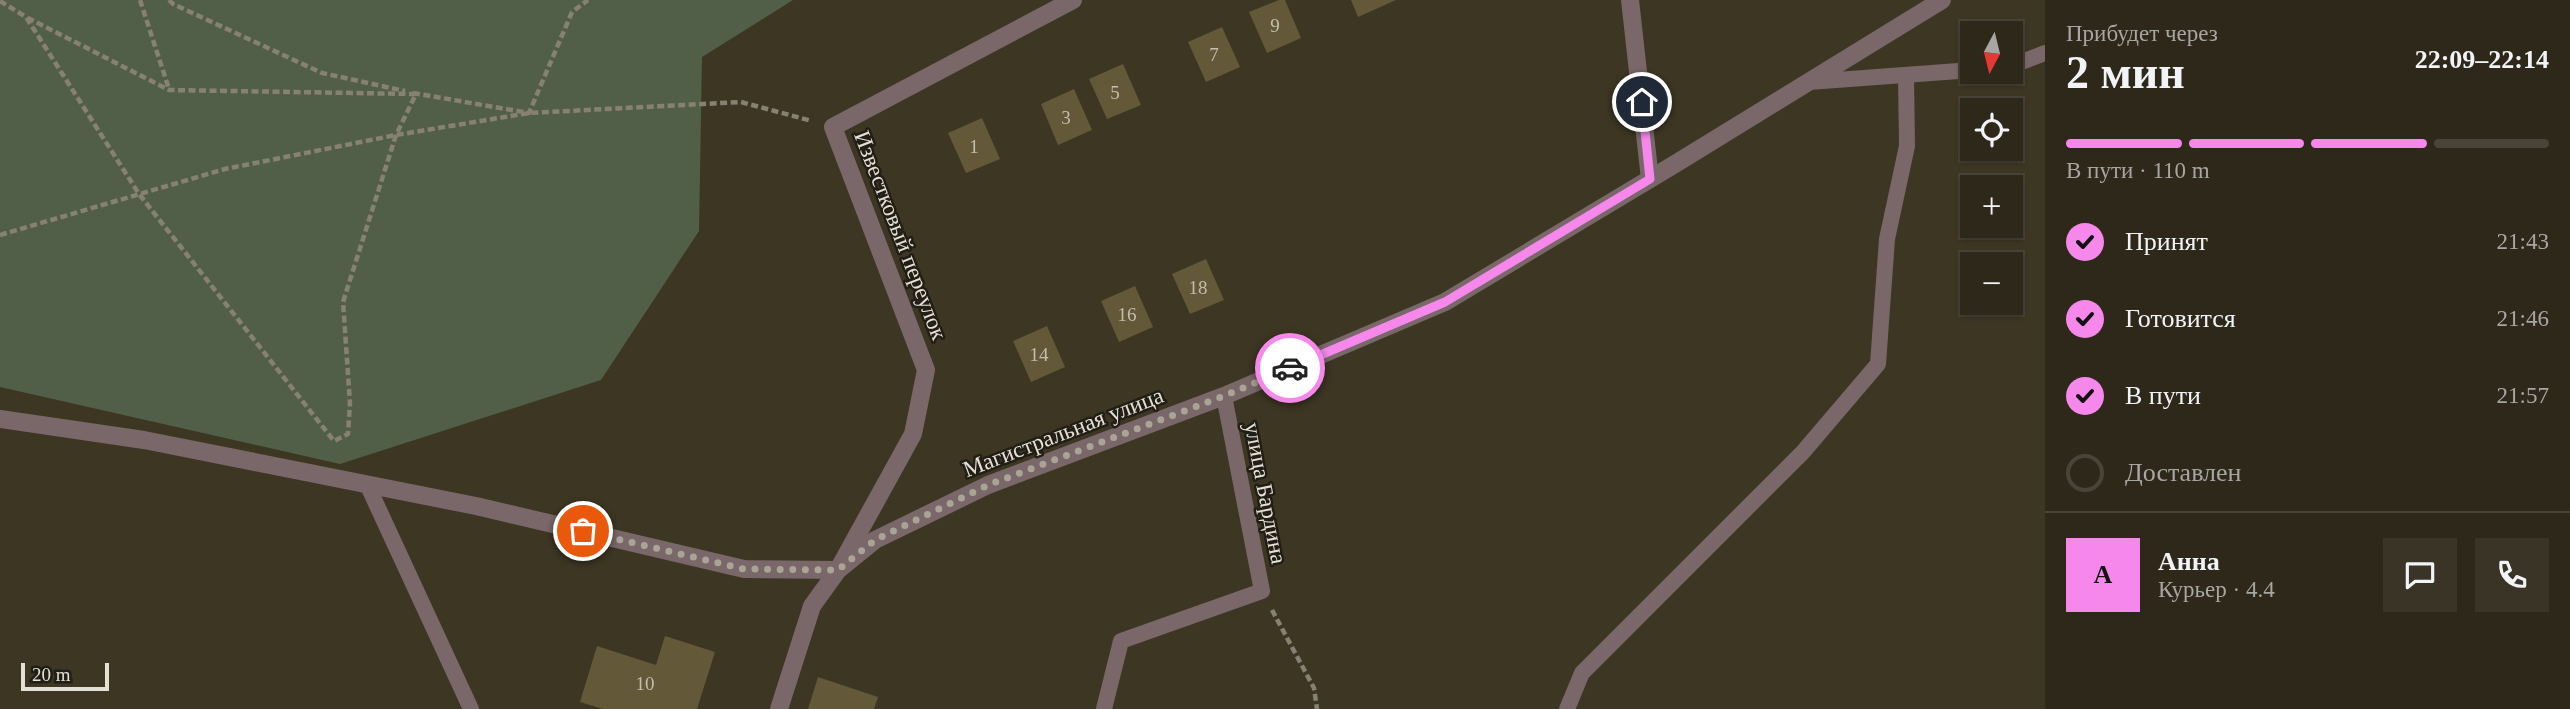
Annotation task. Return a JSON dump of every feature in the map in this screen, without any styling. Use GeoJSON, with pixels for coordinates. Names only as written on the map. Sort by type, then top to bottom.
{"type":"FeatureCollection","features":[{"type":"Feature","properties":{"kind":"street","name":"Известковый переулок"},"geometry":{"type":"LineString","coordinates":[[838,570],[913,434],[926,370],[833,127],[1073,0]]}},
{"type":"Feature","properties":{"kind":"street"},"geometry":{"type":"LineString","coordinates":[[1630,0],[1650,179]]}},
{"type":"Feature","properties":{"kind":"street","name":"Магистральная улица"},"geometry":{"type":"LineString","coordinates":[[779,709],[812,606],[838,570],[875,540],[988,485],[1224,396],[1445,302],[1942,0]]}},
{"type":"Feature","properties":{"kind":"street"},"geometry":{"type":"LineString","coordinates":[[0,419],[144,440],[367,484],[475,506],[744,569],[838,570]]}},
{"type":"Feature","properties":{"kind":"lane"},"geometry":{"type":"LineString","coordinates":[[2023,61],[2044,53]]}},
{"type":"Feature","properties":{"kind":"lane"},"geometry":{"type":"LineString","coordinates":[[1809,82],[1960,71]]}},
{"type":"Feature","properties":{"kind":"lane"},"geometry":{"type":"LineString","coordinates":[[1567,709],[1582,673],[1803,452],[1878,364],[1887,239],[1908,146],[1906,75]]}},
{"type":"Feature","properties":{"kind":"lane","name":"улица Бардина"},"geometry":{"type":"LineString","coordinates":[[1104,709],[1121,641],[1262,591],[1224,396]]}},
{"type":"Feature","properties":{"kind":"lane"},"geometry":{"type":"LineString","coordinates":[[367,484],[471,709]]}},
{"type":"Feature","properties":{"kind":"path"},"geometry":{"type":"LineString","coordinates":[[140,0],[169,90]]}},
{"type":"Feature","properties":{"kind":"path"},"geometry":{"type":"LineString","coordinates":[[169,0],[322,73],[416,94],[529,113]]}},
{"type":"Feature","properties":{"kind":"path"},"geometry":{"type":"LineString","coordinates":[[529,113],[572,12],[588,0]]}},
{"type":"Feature","properties":{"kind":"path"},"geometry":{"type":"LineString","coordinates":[[0,1],[169,90],[416,94]]}},
{"type":"Feature","properties":{"kind":"path"},"geometry":{"type":"LineString","coordinates":[[26,17],[139,194],[334,441],[348,434],[350,403],[343,302],[396,135],[416,94]]}},
{"type":"Feature","properties":{"kind":"path"},"geometry":{"type":"LineString","coordinates":[[0,235],[225,169],[396,135],[529,113],[741,102],[833,127]]}},
{"type":"Feature","properties":{"kind":"path"},"geometry":{"type":"LineString","coordinates":[[1262,591],[1314,688],[1317,709]]}},
{"type":"Feature","properties":{"kind":"green space"},"geometry":{"type":"Polygon","coordinates":[[[0,0],[793,0],[702,57],[699,231],[601,380],[340,464],[0,387],[0,0]]]}},
{"type":"Feature","properties":{"kind":"building"},"geometry":{"type":"Polygon","coordinates":[[[1285,0],[1301,38],[1267,53],[1249,12],[1285,0]]]}},
{"type":"Feature","properties":{"kind":"building"},"geometry":{"type":"Polygon","coordinates":[[[1351,0],[1396,0],[1358,17],[1351,0]]]}},
{"type":"Feature","properties":{"kind":"building"},"geometry":{"type":"Polygon","coordinates":[[[1222,27],[1240,67],[1206,82],[1188,42],[1222,27]]]}},
{"type":"Feature","properties":{"kind":"building"},"geometry":{"type":"Polygon","coordinates":[[[1123,64],[1141,105],[1107,119],[1089,79],[1123,64]]]}},
{"type":"Feature","properties":{"kind":"building"},"geometry":{"type":"Polygon","coordinates":[[[1074,89],[1092,130],[1058,145],[1041,104],[1074,89]]]}},
{"type":"Feature","properties":{"kind":"building"},"geometry":{"type":"Polygon","coordinates":[[[982,118],[1000,159],[966,173],[948,133],[982,118]]]}},
{"type":"Feature","properties":{"kind":"building"},"geometry":{"type":"Polygon","coordinates":[[[1206,259],[1224,300],[1190,314],[1172,274],[1206,259]]]}},
{"type":"Feature","properties":{"kind":"building"},"geometry":{"type":"Polygon","coordinates":[[[1135,286],[1153,327],[1119,342],[1101,301],[1135,286]]]}},
{"type":"Feature","properties":{"kind":"building"},"geometry":{"type":"Polygon","coordinates":[[[1047,326],[1065,367],[1031,382],[1013,341],[1047,326]]]}},
{"type":"Feature","properties":{"kind":"building"},"geometry":{"type":"Polygon","coordinates":[[[665,636],[715,652],[697,709],[603,709],[580,702],[597,646],[656,665],[665,636]]]}},
{"type":"Feature","properties":{"kind":"building"},"geometry":{"type":"Polygon","coordinates":[[[818,677],[878,697],[874,709],[808,709],[818,677]]]}},
{"type":"Feature","properties":{"kind":"way so far"},"geometry":{"type":"LineString","coordinates":[[583,531],[744,569],[838,570],[875,540],[988,485],[1224,396],[1290,368]]}},
{"type":"Feature","properties":{"kind":"route"},"geometry":{"type":"LineString","coordinates":[[1290,368],[1445,302],[1650,179],[1642,102]]}}]}
